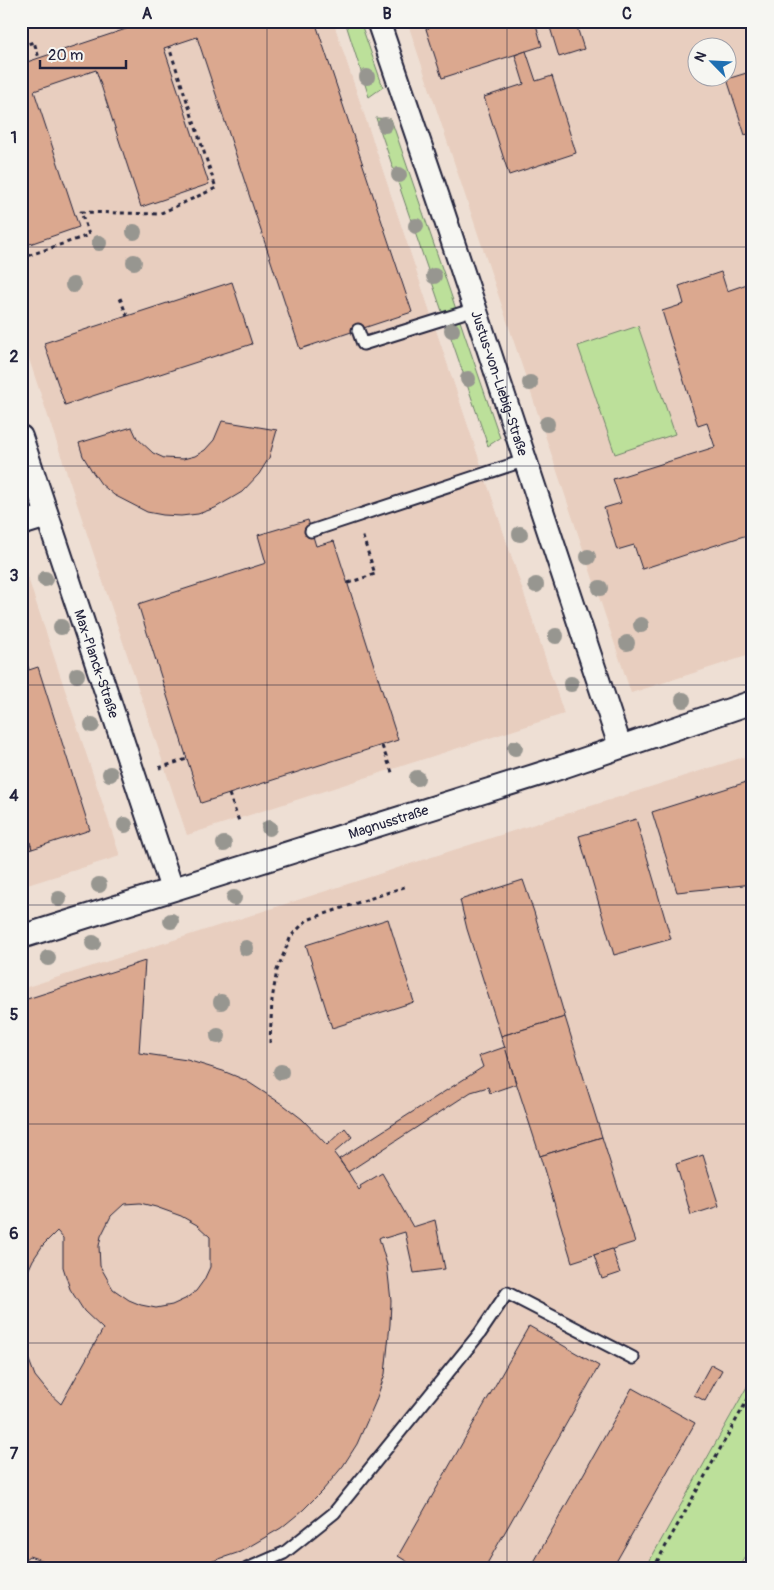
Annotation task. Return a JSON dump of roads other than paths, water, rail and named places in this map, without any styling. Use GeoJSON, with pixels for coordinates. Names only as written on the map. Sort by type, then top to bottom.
{"type":"FeatureCollection","features":[{"type":"Feature","properties":{"kind":"street","name":"Justus-von-Liebig-Straße"},"geometry":{"type":"LineString","coordinates":[[378,21],[620,746]]}},
{"type":"Feature","properties":{"kind":"street","name":"Max-Planck-Straße"},"geometry":{"type":"LineString","coordinates":[[21,437],[172,889]]}},
{"type":"Feature","properties":{"kind":"street"},"geometry":{"type":"LineString","coordinates":[[21,524],[47,516]]}},
{"type":"Feature","properties":{"kind":"street","name":"Magnusstraße"},"geometry":{"type":"LineString","coordinates":[[21,937],[532,777],[753,702]]}},
{"type":"Feature","properties":{"kind":"lane"},"geometry":{"type":"LineString","coordinates":[[358,330],[363,344],[475,309]]}},
{"type":"Feature","properties":{"kind":"lane"},"geometry":{"type":"LineString","coordinates":[[311,532],[526,460]]}},
{"type":"Feature","properties":{"kind":"lane"},"geometry":{"type":"LineString","coordinates":[[247,1569],[284,1554],[334,1512],[480,1333],[507,1293],[633,1358]]}}]}
